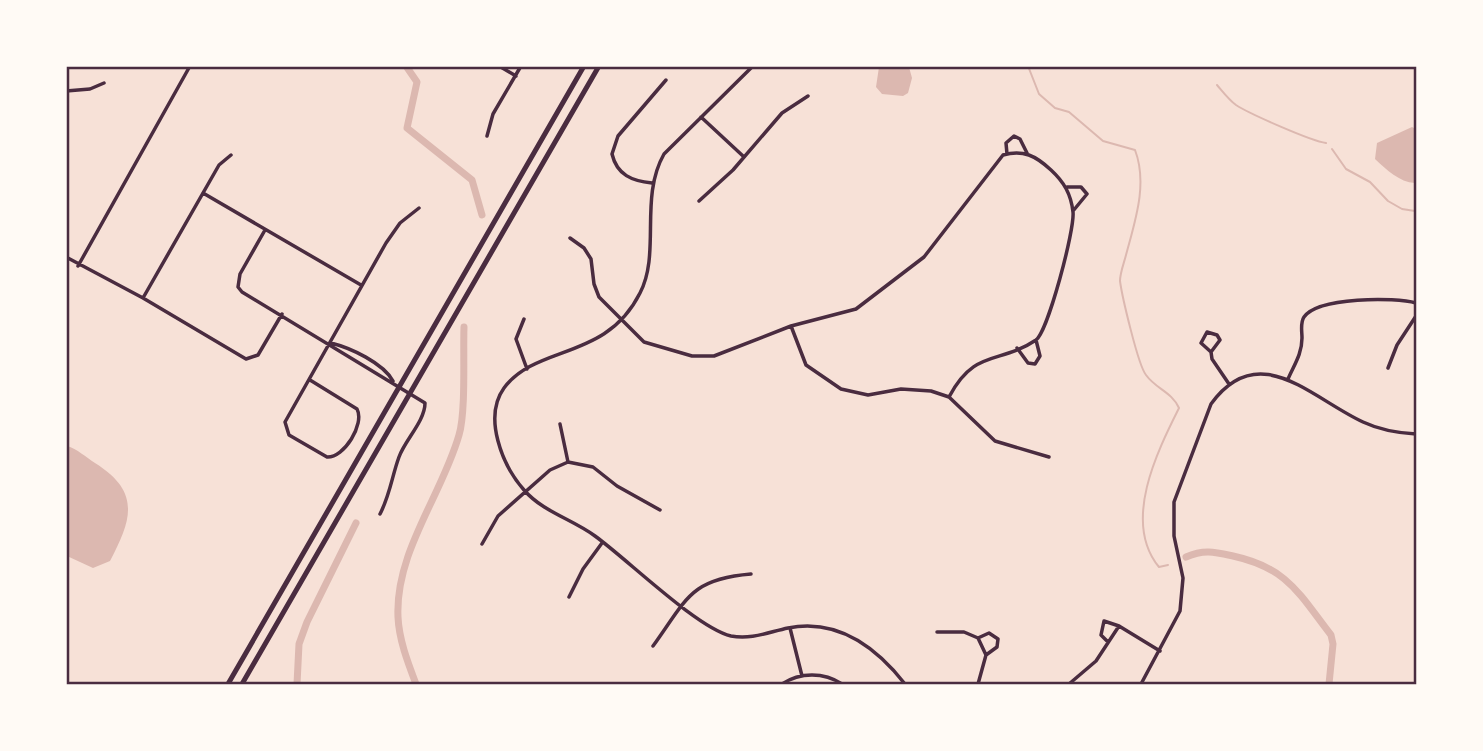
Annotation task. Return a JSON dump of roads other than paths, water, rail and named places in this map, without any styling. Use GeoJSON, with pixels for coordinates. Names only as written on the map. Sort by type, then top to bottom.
{"type":"FeatureCollection","features":[{"type":"Feature","properties":{"kind":"main road"},"geometry":{"type":"LineString","coordinates":[[228,684],[584,66]]}},
{"type":"Feature","properties":{"kind":"main road"},"geometry":{"type":"LineString","coordinates":[[242,684],[599,66]]}},
{"type":"Feature","properties":{"kind":"main road"},"geometry":{"type":"LineString","coordinates":[[244,657],[254,663]]}},
{"type":"Feature","properties":{"kind":"street"},"geometry":{"type":"LineString","coordinates":[[78,266],[190,66]]}},
{"type":"Feature","properties":{"kind":"street"},"geometry":{"type":"LineString","coordinates":[[499,66],[516,76]]}},
{"type":"Feature","properties":{"kind":"street"},"geometry":{"type":"LineString","coordinates":[[486,136],[493,114],[521,66]]}},
{"type":"Feature","properties":{"kind":"street"},"geometry":{"type":"LineString","coordinates":[[753,66],[664,154],[652,183],[645,280],[641,292],[622,320],[593,342],[527,369],[505,387],[494,417],[508,462],[525,491],[543,507],[602,543],[710,628],[732,636],[756,637],[790,628],[827,628],[859,640],[883,658],[905,684]]}},
{"type":"Feature","properties":{"kind":"street"},"geometry":{"type":"LineString","coordinates":[[652,183],[626,177],[619,170],[612,154],[618,136],[666,80]]}},
{"type":"Feature","properties":{"kind":"street"},"geometry":{"type":"LineString","coordinates":[[66,91],[90,89],[104,83]]}},
{"type":"Feature","properties":{"kind":"street"},"geometry":{"type":"LineString","coordinates":[[699,201],[782,113],[808,96]]}},
{"type":"Feature","properties":{"kind":"street"},"geometry":{"type":"LineString","coordinates":[[701,117],[743,156]]}},
{"type":"Feature","properties":{"kind":"street"},"geometry":{"type":"LineString","coordinates":[[949,397],[957,382],[975,365],[1036,340],[1050,316],[1072,230],[1073,211],[1066,187],[1049,168],[1027,153],[1020,139],[1014,136],[1006,143],[1007,154]]}},
{"type":"Feature","properties":{"kind":"street"},"geometry":{"type":"LineString","coordinates":[[570,238],[584,248],[591,259],[594,284],[599,297],[652,346],[707,356],[726,353],[791,326],[856,309],[892,284],[942,238],[993,165],[1007,154],[1027,153]]}},
{"type":"Feature","properties":{"kind":"street"},"geometry":{"type":"LineString","coordinates":[[143,298],[219,165],[232,155]]}},
{"type":"Feature","properties":{"kind":"street"},"geometry":{"type":"LineString","coordinates":[[1066,187],[1081,187],[1087,194],[1073,211]]}},
{"type":"Feature","properties":{"kind":"street"},"geometry":{"type":"LineString","coordinates":[[203,193],[361,285]]}},
{"type":"Feature","properties":{"kind":"street"},"geometry":{"type":"LineString","coordinates":[[310,380],[357,409],[359,421],[342,452],[334,457],[327,457],[285,430],[285,422],[390,236],[419,208]]}},
{"type":"Feature","properties":{"kind":"street"},"geometry":{"type":"LineString","coordinates":[[265,230],[240,274],[238,287],[329,342],[349,349],[389,373],[393,381]]}},
{"type":"Feature","properties":{"kind":"street"},"geometry":{"type":"LineString","coordinates":[[66,257],[78,266],[143,298],[246,359],[258,355],[282,314]]}},
{"type":"Feature","properties":{"kind":"street"},"geometry":{"type":"LineString","coordinates":[[1288,379],[1302,349],[1302,321],[1309,311],[1332,304],[1369,300],[1416,303]]}},
{"type":"Feature","properties":{"kind":"street"},"geometry":{"type":"LineString","coordinates":[[1388,368],[1396,345],[1416,316]]}},
{"type":"Feature","properties":{"kind":"street"},"geometry":{"type":"LineString","coordinates":[[524,319],[516,339],[527,369]]}},
{"type":"Feature","properties":{"kind":"street"},"geometry":{"type":"LineString","coordinates":[[791,326],[806,365],[841,389],[868,395],[916,388],[949,397],[995,441],[1049,457]]}},
{"type":"Feature","properties":{"kind":"street"},"geometry":{"type":"LineString","coordinates":[[1211,352],[1220,340],[1217,335],[1207,332],[1201,343],[1211,352],[1212,359],[1229,384]]}},
{"type":"Feature","properties":{"kind":"street"},"geometry":{"type":"LineString","coordinates":[[1017,348],[1028,363],[1035,365],[1040,356],[1036,340]]}},
{"type":"Feature","properties":{"kind":"street"},"geometry":{"type":"LineString","coordinates":[[329,342],[339,352],[393,381],[425,403],[425,408],[399,457],[388,499],[380,514]]}},
{"type":"Feature","properties":{"kind":"street"},"geometry":{"type":"LineString","coordinates":[[1140,684],[1174,626],[1183,595],[1181,563],[1173,527],[1176,494],[1211,404],[1229,384],[1248,375],[1261,373],[1288,379],[1363,422],[1383,429],[1416,434]]}},
{"type":"Feature","properties":{"kind":"street"},"geometry":{"type":"LineString","coordinates":[[560,424],[568,462]]}},
{"type":"Feature","properties":{"kind":"street"},"geometry":{"type":"LineString","coordinates":[[482,544],[498,516],[550,470],[568,462],[593,467],[617,486],[660,510]]}},
{"type":"Feature","properties":{"kind":"street"},"geometry":{"type":"LineString","coordinates":[[569,597],[583,569],[602,543]]}},
{"type":"Feature","properties":{"kind":"street"},"geometry":{"type":"LineString","coordinates":[[653,646],[682,606],[706,582],[723,576],[751,574]]}},
{"type":"Feature","properties":{"kind":"street"},"geometry":{"type":"LineString","coordinates":[[1108,642],[1101,635],[1104,621],[1119,626],[1160,650]]}},
{"type":"Feature","properties":{"kind":"street"},"geometry":{"type":"LineString","coordinates":[[1069,684],[1096,662],[1119,626]]}},
{"type":"Feature","properties":{"kind":"street"},"geometry":{"type":"LineString","coordinates":[[790,628],[802,676]]}},
{"type":"Feature","properties":{"kind":"street"},"geometry":{"type":"LineString","coordinates":[[937,632],[964,632],[978,638],[986,655]]}},
{"type":"Feature","properties":{"kind":"street"},"geometry":{"type":"LineString","coordinates":[[978,638],[989,633],[995,634],[998,639],[997,647],[986,655],[978,684]]}},
{"type":"Feature","properties":{"kind":"street"},"geometry":{"type":"LineString","coordinates":[[782,684],[802,676],[823,675],[842,684]]}},
{"type":"Feature","properties":{"kind":"waterway"},"geometry":{"type":"LineString","coordinates":[[406,66],[417,82],[407,128],[472,180],[482,215]]}},
{"type":"Feature","properties":{"kind":"waterway"},"geometry":{"type":"LineString","coordinates":[[1028,66],[1039,94],[1055,108],[1069,112],[1103,141],[1135,150],[1139,163],[1139,202],[1120,281],[1143,369],[1150,380],[1172,398],[1179,408],[1153,466],[1143,509],[1143,529],[1148,549],[1159,567],[1168,565]]}},
{"type":"Feature","properties":{"kind":"waterway"},"geometry":{"type":"LineString","coordinates":[[1217,85],[1231,101],[1243,109],[1326,143]]}},
{"type":"Feature","properties":{"kind":"waterway"},"geometry":{"type":"LineString","coordinates":[[1332,149],[1346,169],[1370,182],[1388,201],[1402,209],[1415,211]]}},
{"type":"Feature","properties":{"kind":"waterway"},"geometry":{"type":"LineString","coordinates":[[416,684],[400,634],[399,593],[412,547],[459,435],[463,398],[464,327]]}},
{"type":"Feature","properties":{"kind":"waterway"},"geometry":{"type":"LineString","coordinates":[[297,684],[299,644],[307,622],[356,523]]}},
{"type":"Feature","properties":{"kind":"waterway"},"geometry":{"type":"LineString","coordinates":[[1186,557],[1215,552],[1252,561],[1280,575],[1300,595],[1331,635],[1333,644],[1329,684]]}}]}
